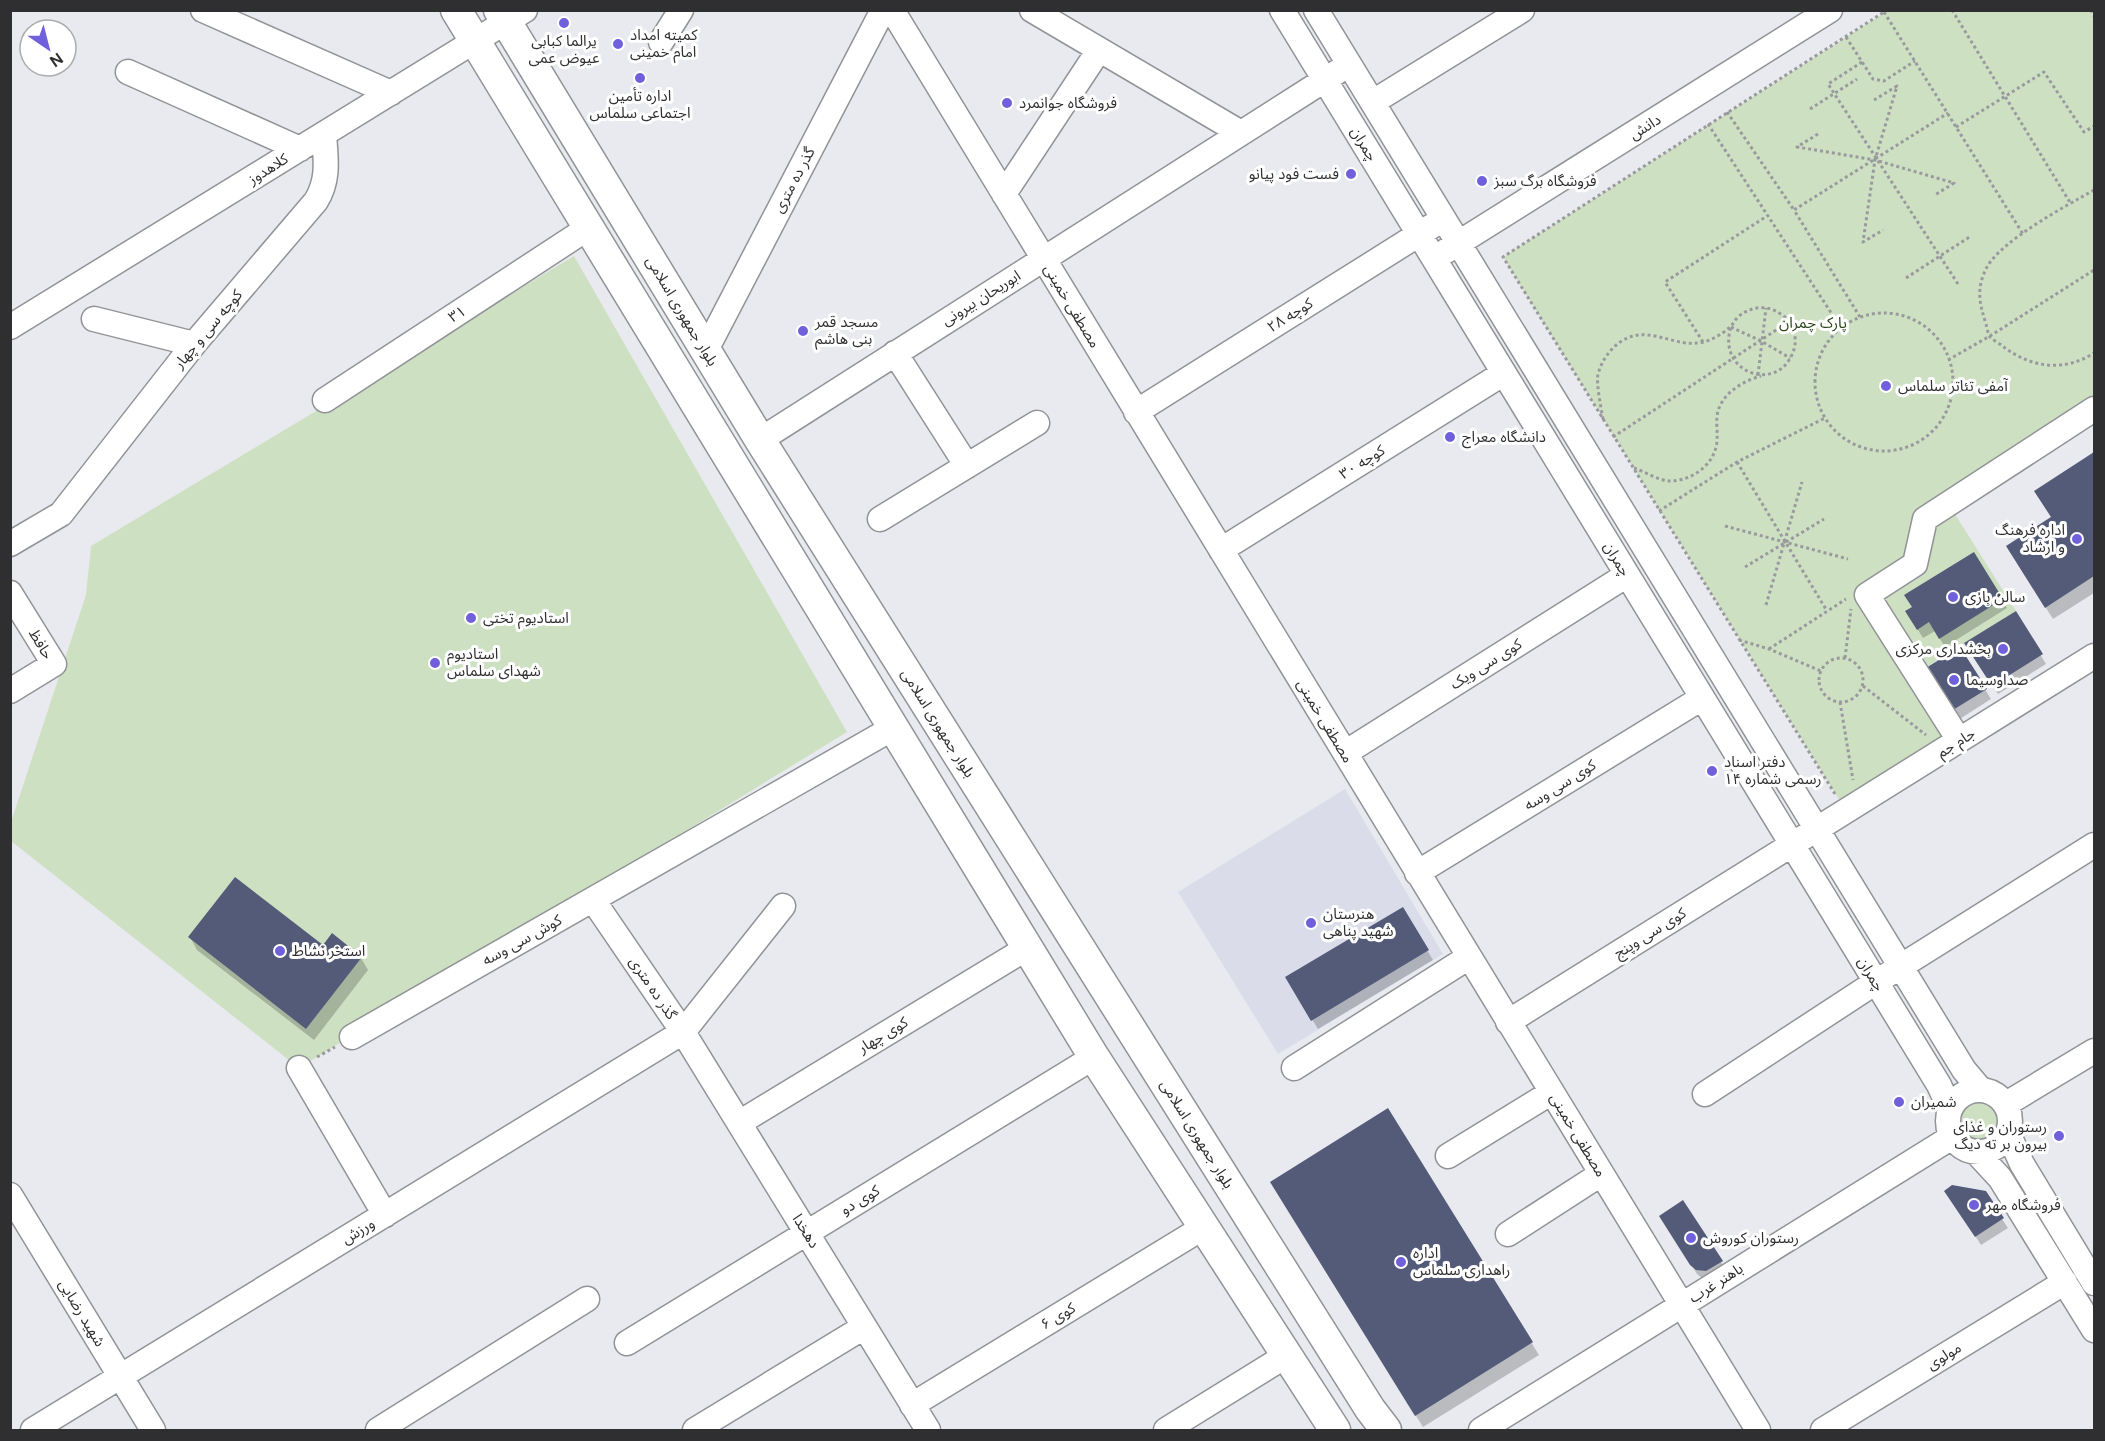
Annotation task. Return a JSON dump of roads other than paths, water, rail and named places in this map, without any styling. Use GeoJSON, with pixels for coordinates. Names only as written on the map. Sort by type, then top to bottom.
{"type":"FeatureCollection","features":[{"type":"Feature","properties":{"kind":"main road"},"geometry":{"type":"LineString","coordinates":[[456,10],[1094,1058],[1335,1431]]}},
{"type":"Feature","properties":{"kind":"main road","name":"بلوار جمهوری اسلامی"},"geometry":{"type":"LineString","coordinates":[[510,14],[760,440],[1386,1431]]}},
{"type":"Feature","properties":{"kind":"street"},"geometry":{"type":"LineString","coordinates":[[203,10],[391,93]]}},
{"type":"Feature","properties":{"kind":"street"},"geometry":{"type":"LineString","coordinates":[[661,42],[681,10]]}},
{"type":"Feature","properties":{"kind":"street","name":"گذر ده متری"},"geometry":{"type":"LineString","coordinates":[[706,350],[883,10]]}},
{"type":"Feature","properties":{"kind":"street","name":"مصطفی خمینی"},"geometry":{"type":"LineString","coordinates":[[892,10],[1758,1431]]}},
{"type":"Feature","properties":{"kind":"street"},"geometry":{"type":"LineString","coordinates":[[1032,10],[1241,133]]}},
{"type":"Feature","properties":{"kind":"street","name":"چمران"},"geometry":{"type":"LineString","coordinates":[[1282,10],[1876,982],[1939,1086],[1950,1109]]}},
{"type":"Feature","properties":{"kind":"street","name":"چمران"},"geometry":{"type":"LineString","coordinates":[[1316,10],[1964,1070],[1981,1090]]}},
{"type":"Feature","properties":{"kind":"street"},"geometry":{"type":"LineString","coordinates":[[1372,102],[1522,10]]}},
{"type":"Feature","properties":{"kind":"street","name":"دانش"},"geometry":{"type":"LineString","coordinates":[[1434,258],[1830,10]]}},
{"type":"Feature","properties":{"kind":"street","name":"کلاهدوز"},"geometry":{"type":"LineString","coordinates":[[10,327],[475,42],[510,14]]}},
{"type":"Feature","properties":{"kind":"street"},"geometry":{"type":"LineString","coordinates":[[1004,194],[1099,50]]}},
{"type":"Feature","properties":{"kind":"street","name":"ابوریحان بیرونی"},"geometry":{"type":"LineString","coordinates":[[760,440],[1349,64]]}},
{"type":"Feature","properties":{"kind":"street"},"geometry":{"type":"LineString","coordinates":[[128,72],[300,149]]}},
{"type":"Feature","properties":{"kind":"street","name":"کوچه سی و چهار"},"geometry":{"type":"LineString","coordinates":[[10,544],[61,513],[194,344],[316,201],[326,175],[324,135]]}},
{"type":"Feature","properties":{"kind":"street","name":"کوچه ۲۸"},"geometry":{"type":"LineString","coordinates":[[1136,412],[1444,219]]}},
{"type":"Feature","properties":{"kind":"street","name":"۳۱"},"geometry":{"type":"LineString","coordinates":[[325,400],[588,228]]}},
{"type":"Feature","properties":{"kind":"street"},"geometry":{"type":"LineString","coordinates":[[94,319],[194,344]]}},
{"type":"Feature","properties":{"kind":"street"},"geometry":{"type":"LineString","coordinates":[[895,353],[967,466]]}},
{"type":"Feature","properties":{"kind":"street","name":"کوچه ۳۰"},"geometry":{"type":"LineString","coordinates":[[1221,550],[1504,373]]}},
{"type":"Feature","properties":{"kind":"street"},"geometry":{"type":"LineString","coordinates":[[1956,735],[1867,595],[1915,564],[1925,519],[2094,409]]}},
{"type":"Feature","properties":{"kind":"street"},"geometry":{"type":"LineString","coordinates":[[879,519],[1036,423]]}},
{"type":"Feature","properties":{"kind":"street","name":"کوی سی ویک"},"geometry":{"type":"LineString","coordinates":[[1345,753],[1627,575]]}},
{"type":"Feature","properties":{"kind":"street","name":"حافظ"},"geometry":{"type":"LineString","coordinates":[[10,593],[54,664],[10,691]]}},
{"type":"Feature","properties":{"kind":"street","name":"جام جم"},"geometry":{"type":"LineString","coordinates":[[1792,845],[1956,735],[2094,656]]}},
{"type":"Feature","properties":{"kind":"street","name":"کوی سی وسه"},"geometry":{"type":"LineString","coordinates":[[1418,873],[1702,698]]}},
{"type":"Feature","properties":{"kind":"street","name":"کوش سی وسه"},"geometry":{"type":"LineString","coordinates":[[352,1036],[893,728]]}},
{"type":"Feature","properties":{"kind":"street","name":"کوی سی وپنج"},"geometry":{"type":"LineString","coordinates":[[1508,1022],[1792,845]]}},
{"type":"Feature","properties":{"kind":"street"},"geometry":{"type":"LineString","coordinates":[[1705,1094],[1876,982],[2094,845]]}},
{"type":"Feature","properties":{"kind":"street","name":"گذر ده متری"},"geometry":{"type":"LineString","coordinates":[[593,900],[683,1032],[783,906]]}},
{"type":"Feature","properties":{"kind":"street","name":"کوی چهار"},"geometry":{"type":"LineString","coordinates":[[739,1123],[1027,948]]}},
{"type":"Feature","properties":{"kind":"street"},"geometry":{"type":"LineString","coordinates":[[1294,1068],[1469,957]]}},
{"type":"Feature","properties":{"kind":"street","name":"دهخدا"},"geometry":{"type":"LineString","coordinates":[[683,1032],[928,1431]]}},
{"type":"Feature","properties":{"kind":"street","name":"ورزش"},"geometry":{"type":"LineString","coordinates":[[33,1431],[683,1032]]}},
{"type":"Feature","properties":{"kind":"street"},"geometry":{"type":"LineString","coordinates":[[2006,1104],[2094,1050]]}},
{"type":"Feature","properties":{"kind":"street","name":"کوی دو"},"geometry":{"type":"LineString","coordinates":[[627,1343],[1094,1058]]}},
{"type":"Feature","properties":{"kind":"street"},"geometry":{"type":"LineString","coordinates":[[299,1068],[385,1215]]}},
{"type":"Feature","properties":{"kind":"street"},"geometry":{"type":"LineString","coordinates":[[1971,1090],[1991,1092],[2006,1104],[2010,1123],[2008,1133],[1995,1148],[1976,1152],[1967,1150],[1952,1137],[1948,1128],[1950,1109],[1962,1094],[1971,1090]]}},
{"type":"Feature","properties":{"kind":"street"},"geometry":{"type":"LineString","coordinates":[[1448,1156],[1552,1092]]}},
{"type":"Feature","properties":{"kind":"street"},"geometry":{"type":"LineString","coordinates":[[2008,1133],[2022,1164],[2092,1272]]}},
{"type":"Feature","properties":{"kind":"street","name":"باهنر غرب"},"geometry":{"type":"LineString","coordinates":[[1480,1431],[1952,1137]]}},
{"type":"Feature","properties":{"kind":"street"},"geometry":{"type":"LineString","coordinates":[[1976,1152],[2000,1178],[2094,1330]]}},
{"type":"Feature","properties":{"kind":"street"},"geometry":{"type":"LineString","coordinates":[[1508,1234],[1601,1174]]}},
{"type":"Feature","properties":{"kind":"street","name":"شهید رضایی"},"geometry":{"type":"LineString","coordinates":[[10,1195],[153,1431]]}},
{"type":"Feature","properties":{"kind":"street","name":"کوی ۶"},"geometry":{"type":"LineString","coordinates":[[912,1405],[1204,1227]]}},
{"type":"Feature","properties":{"kind":"street","name":"مولوی"},"geometry":{"type":"LineString","coordinates":[[1823,1431],[2065,1282]]}},
{"type":"Feature","properties":{"kind":"street"},"geometry":{"type":"LineString","coordinates":[[378,1431],[587,1299]]}},
{"type":"Feature","properties":{"kind":"street"},"geometry":{"type":"LineString","coordinates":[[695,1431],[864,1327]]}},
{"type":"Feature","properties":{"kind":"street"},"geometry":{"type":"LineString","coordinates":[[1166,1431],[1287,1355]]}},
{"type":"Feature","properties":{"kind":"place","name":"یرالما کبابی عیوض عمی"},"geometry":{"type":"Point","coordinates":[564,23]}},
{"type":"Feature","properties":{"kind":"place","name":"کمیته امداد امام خمینی"},"geometry":{"type":"Point","coordinates":[618,44]}},
{"type":"Feature","properties":{"kind":"place","name":"اداره تأمین اجتماعی سلماس"},"geometry":{"type":"Point","coordinates":[640,78]}},
{"type":"Feature","properties":{"kind":"place","name":"فروشگاه جوانمرد"},"geometry":{"type":"Point","coordinates":[1007,103]}},
{"type":"Feature","properties":{"kind":"place","name":"فست فود پیانو"},"geometry":{"type":"Point","coordinates":[1351,174]}},
{"type":"Feature","properties":{"kind":"place","name":"فروشگاه برگ سبز"},"geometry":{"type":"Point","coordinates":[1482,181]}},
{"type":"Feature","properties":{"kind":"place","name":"مسجد قمر بنی هاشم"},"geometry":{"type":"Point","coordinates":[803,331]}},
{"type":"Feature","properties":{"kind":"place","name":"آمفی تئاتر سلماس"},"geometry":{"type":"Point","coordinates":[1886,386]}},
{"type":"Feature","properties":{"kind":"place","name":"دانشگاه معراج"},"geometry":{"type":"Point","coordinates":[1450,437]}},
{"type":"Feature","properties":{"kind":"place","name":"اداره فرهنگ و ارشاد"},"geometry":{"type":"Point","coordinates":[2077,539]}},
{"type":"Feature","properties":{"kind":"place","name":"سالن بازی"},"geometry":{"type":"Point","coordinates":[1953,597]}},
{"type":"Feature","properties":{"kind":"place","name":"استادیوم تختی"},"geometry":{"type":"Point","coordinates":[471,618]}},
{"type":"Feature","properties":{"kind":"place","name":"بخشداری مرکزی"},"geometry":{"type":"Point","coordinates":[2003,649]}},
{"type":"Feature","properties":{"kind":"place","name":"استادیوم شهدای سلماس"},"geometry":{"type":"Point","coordinates":[435,663]}},
{"type":"Feature","properties":{"kind":"place","name":"صداوسیما"},"geometry":{"type":"Point","coordinates":[1954,680]}},
{"type":"Feature","properties":{"kind":"place","name":"دفتر اسناد رسمی شماره ۱۴"},"geometry":{"type":"Point","coordinates":[1712,771]}},
{"type":"Feature","properties":{"kind":"place","name":"هنرستان شهید پناهی"},"geometry":{"type":"Point","coordinates":[1311,923]}},
{"type":"Feature","properties":{"kind":"place","name":"استخر نشاط"},"geometry":{"type":"Point","coordinates":[280,951]}},
{"type":"Feature","properties":{"kind":"place","name":"شمیران"},"geometry":{"type":"Point","coordinates":[1899,1102]}},
{"type":"Feature","properties":{"kind":"place","name":"رستوران و غذای بیرون بر ته دیگ"},"geometry":{"type":"Point","coordinates":[2059,1136]}},
{"type":"Feature","properties":{"kind":"place","name":"فروشگاه مهر"},"geometry":{"type":"Point","coordinates":[1974,1205]}},
{"type":"Feature","properties":{"kind":"place","name":"رستوران کوروش"},"geometry":{"type":"Point","coordinates":[1691,1238]}},
{"type":"Feature","properties":{"kind":"place","name":"اداره راهداری سلماس"},"geometry":{"type":"Point","coordinates":[1401,1262]}},
{"type":"Feature","properties":{"kind":"park label","name":"پارک چمران"},"geometry":{"type":"Point","coordinates":[1813,323]}}]}
